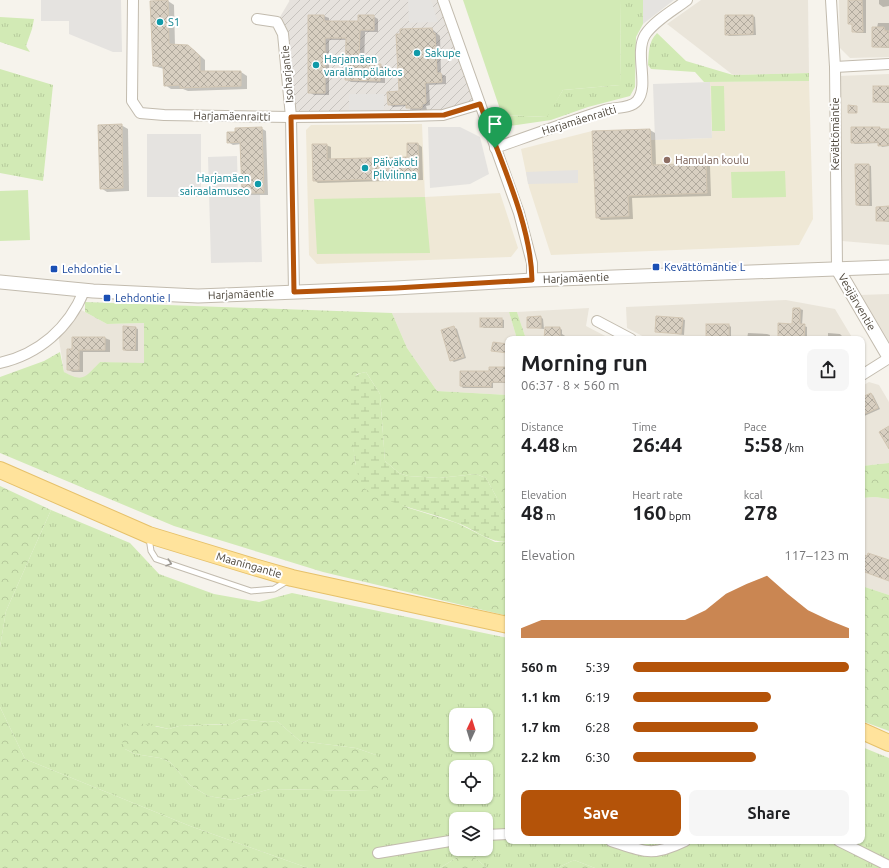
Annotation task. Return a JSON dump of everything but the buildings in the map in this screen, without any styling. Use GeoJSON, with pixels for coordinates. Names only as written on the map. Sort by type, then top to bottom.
{"type":"FeatureCollection","features":[{"type":"Feature","properties":{"kind":"main road","name":"Maaningantie"},"geometry":{"type":"LineString","coordinates":[[0,470],[149,535],[292,578],[505,624]]}},
{"type":"Feature","properties":{"kind":"main road"},"geometry":{"type":"LineString","coordinates":[[865,732],[889,743]]}},
{"type":"Feature","properties":{"kind":"street","name":"Harjamäenraitti"},"geometry":{"type":"LineString","coordinates":[[133,0],[132,102],[140,113],[164,115],[291,117],[444,115],[480,104]]}},
{"type":"Feature","properties":{"kind":"street"},"geometry":{"type":"LineString","coordinates":[[443,0],[519,213],[532,263],[532,280]]}},
{"type":"Feature","properties":{"kind":"street","name":"Harjamäenraitti"},"geometry":{"type":"LineString","coordinates":[[495,148],[611,108],[632,105],[638,100],[642,91],[641,56],[645,36],[653,26],[688,0]]}},
{"type":"Feature","properties":{"kind":"street","name":"Kevättömäntie"},"geometry":{"type":"LineString","coordinates":[[831,0],[835,67],[837,268]]}},
{"type":"Feature","properties":{"kind":"street","name":"Isoharjantie"},"geometry":{"type":"LineString","coordinates":[[257,19],[278,22],[283,34],[291,117],[294,292]]}},
{"type":"Feature","properties":{"kind":"street"},"geometry":{"type":"LineString","coordinates":[[835,67],[889,64]]}},
{"type":"Feature","properties":{"kind":"street","name":"Harjamäentie"},"geometry":{"type":"LineString","coordinates":[[0,282],[84,291],[198,296],[396,288],[532,280],[889,267]]}},
{"type":"Feature","properties":{"kind":"street","name":"Vesijärventie"},"geometry":{"type":"LineString","coordinates":[[837,268],[889,358]]}},
{"type":"Feature","properties":{"kind":"street"},"geometry":{"type":"LineString","coordinates":[[0,363],[13,360],[32,351],[58,333],[79,303],[84,291]]}},
{"type":"Feature","properties":{"kind":"street"},"geometry":{"type":"LineString","coordinates":[[597,321],[625,336]]}},
{"type":"Feature","properties":{"kind":"street"},"geometry":{"type":"LineString","coordinates":[[865,373],[889,358]]}},
{"type":"Feature","properties":{"kind":"street"},"geometry":{"type":"LineString","coordinates":[[493,835],[505,834]]}},
{"type":"Feature","properties":{"kind":"street"},"geometry":{"type":"LineString","coordinates":[[378,853],[449,841]]}},
{"type":"Feature","properties":{"kind":"street"},"geometry":{"type":"LineString","coordinates":[[623,844],[654,852],[667,850],[679,844]]}},
{"type":"Feature","properties":{"kind":"street"},"geometry":{"type":"LineString","coordinates":[[845,844],[889,866]]}},
{"type":"Feature","properties":{"kind":"lane"},"geometry":{"type":"LineString","coordinates":[[149,535],[151,551],[156,559],[252,591],[274,590],[292,578]]}},
{"type":"Feature","properties":{"kind":"shaded area"},"geometry":{"type":"Polygon","coordinates":[[[41,0],[121,0],[122,52],[113,52],[69,34],[69,21],[41,21],[41,0]]]}},
{"type":"Feature","properties":{"kind":"shaded area"},"geometry":{"type":"Polygon","coordinates":[[[290,0],[443,0],[480,104],[443,115],[291,117],[277,22],[290,0]]]}},
{"type":"Feature","properties":{"kind":"shaded area"},"geometry":{"type":"Polygon","coordinates":[[[408,0],[431,0],[438,22],[409,23],[408,0]]]}},
{"type":"Feature","properties":{"kind":"shaded area"},"geometry":{"type":"Polygon","coordinates":[[[643,0],[674,0],[643,24],[643,0]]]}},
{"type":"Feature","properties":{"kind":"shaded area"},"geometry":{"type":"Polygon","coordinates":[[[701,0],[808,0],[809,73],[733,75],[667,24],[701,0]]]}},
{"type":"Feature","properties":{"kind":"shaded area"},"geometry":{"type":"Polygon","coordinates":[[[839,0],[889,0],[889,57],[850,58],[840,48],[839,0]]]}},
{"type":"Feature","properties":{"kind":"shaded area"},"geometry":{"type":"Polygon","coordinates":[[[889,74],[889,245],[842,241],[839,76],[889,74]]]}},
{"type":"Feature","properties":{"kind":"shaded area","name":"Hamulan koulu"},"geometry":{"type":"Polygon","coordinates":[[[809,81],[813,219],[799,245],[551,255],[529,187],[521,149],[592,131],[650,129],[651,140],[712,138],[710,82],[809,81]]]}},
{"type":"Feature","properties":{"kind":"shaded area"},"geometry":{"type":"Polygon","coordinates":[[[710,82],[712,138],[655,140],[653,84],[710,82]]]}},
{"type":"Feature","properties":{"kind":"shaded area"},"geometry":{"type":"Polygon","coordinates":[[[349,94],[384,94],[384,111],[349,111],[349,94]]]}},
{"type":"Feature","properties":{"kind":"shaded area"},"geometry":{"type":"Polygon","coordinates":[[[422,124],[425,197],[500,193],[518,248],[511,257],[317,264],[309,255],[306,130],[311,125],[422,124]]]}},
{"type":"Feature","properties":{"kind":"shaded area"},"geometry":{"type":"Polygon","coordinates":[[[428,127],[460,127],[480,137],[489,174],[470,184],[430,188],[428,127]]]}},
{"type":"Feature","properties":{"kind":"shaded area"},"geometry":{"type":"Polygon","coordinates":[[[147,134],[201,134],[201,197],[147,197],[147,134]]]}},
{"type":"Feature","properties":{"kind":"shaded area"},"geometry":{"type":"Polygon","coordinates":[[[237,156],[238,195],[260,195],[262,262],[211,263],[208,157],[237,156]]]}},
{"type":"Feature","properties":{"kind":"shaded area"},"geometry":{"type":"Polygon","coordinates":[[[578,170],[578,183],[528,184],[526,172],[578,170]]]}},
{"type":"Feature","properties":{"kind":"shaded area"},"geometry":{"type":"Polygon","coordinates":[[[889,294],[889,343],[860,295],[889,294]]]}},
{"type":"Feature","properties":{"kind":"shaded area"},"geometry":{"type":"Polygon","coordinates":[[[786,300],[835,309],[851,336],[642,336],[627,328],[626,307],[786,300]]]}},
{"type":"Feature","properties":{"kind":"shaded area"},"geometry":{"type":"Polygon","coordinates":[[[72,305],[107,324],[144,323],[144,364],[100,362],[86,377],[76,379],[64,372],[58,333],[72,305]]]}},
{"type":"Feature","properties":{"kind":"shaded area"},"geometry":{"type":"Polygon","coordinates":[[[589,308],[586,326],[605,336],[525,336],[517,312],[589,308]]]}},
{"type":"Feature","properties":{"kind":"shaded area"},"geometry":{"type":"Polygon","coordinates":[[[509,312],[516,336],[505,336],[505,395],[437,391],[407,348],[392,313],[509,312]]]}},
{"type":"Feature","properties":{"kind":"shaded area"},"geometry":{"type":"Polygon","coordinates":[[[869,382],[879,385],[889,402],[889,463],[865,466],[865,384],[869,382]]]}},
{"type":"Feature","properties":{"kind":"shaded area"},"geometry":{"type":"Polygon","coordinates":[[[875,497],[889,499],[889,595],[865,587],[865,498],[875,497]]]}},
{"type":"Feature","properties":{"kind":"green space"},"geometry":{"type":"Polygon","coordinates":[[[463,0],[621,0],[620,85],[563,90],[547,117],[502,115],[463,0]]]}},
{"type":"Feature","properties":{"kind":"green space"},"geometry":{"type":"Polygon","coordinates":[[[621,0],[643,0],[643,24],[636,37],[635,87],[630,96],[588,107],[551,120],[502,127],[497,117],[502,115],[546,117],[563,90],[620,85],[621,0]]]}},
{"type":"Feature","properties":{"kind":"green space"},"geometry":{"type":"Polygon","coordinates":[[[0,17],[34,19],[26,46],[30,52],[0,42],[0,17]]]}},
{"type":"Feature","properties":{"kind":"green space"},"geometry":{"type":"Polygon","coordinates":[[[657,33],[686,61],[733,75],[809,73],[809,81],[704,82],[695,72],[651,69],[648,65],[650,48],[652,40],[657,33]]]}},
{"type":"Feature","properties":{"kind":"green space"},"geometry":{"type":"Polygon","coordinates":[[[0,69],[53,85],[43,181],[0,173],[0,69]]]}},
{"type":"Feature","properties":{"kind":"green space"},"geometry":{"type":"Polygon","coordinates":[[[711,86],[724,86],[725,131],[712,131],[711,86]]]}},
{"type":"Feature","properties":{"kind":"green space"},"geometry":{"type":"Polygon","coordinates":[[[785,171],[786,197],[732,198],[731,172],[785,171]]]}},
{"type":"Feature","properties":{"kind":"green space"},"geometry":{"type":"Polygon","coordinates":[[[28,190],[30,240],[0,241],[0,191],[28,190]]]}},
{"type":"Feature","properties":{"kind":"green space"},"geometry":{"type":"Polygon","coordinates":[[[425,197],[430,253],[317,254],[314,199],[425,197]]]}},
{"type":"Feature","properties":{"kind":"green space"},"geometry":{"type":"Polygon","coordinates":[[[85,302],[392,313],[407,348],[437,391],[505,395],[505,513],[486,478],[476,474],[439,478],[408,476],[399,473],[385,461],[380,394],[366,372],[357,374],[351,383],[350,410],[355,463],[366,489],[409,508],[457,523],[495,542],[505,542],[505,615],[323,572],[174,526],[0,453],[0,377],[44,361],[60,352],[64,372],[80,378],[87,375],[100,362],[144,363],[144,323],[107,324],[85,312],[85,302]]]}},
{"type":"Feature","properties":{"kind":"green space"},"geometry":{"type":"Polygon","coordinates":[[[509,312],[517,312],[525,336],[516,336],[509,312]]]}},
{"type":"Feature","properties":{"kind":"green space"},"geometry":{"type":"Polygon","coordinates":[[[366,372],[380,394],[385,461],[399,473],[408,476],[439,478],[476,474],[486,478],[505,512],[505,542],[487,538],[464,526],[446,519],[389,501],[367,490],[363,486],[357,472],[349,399],[351,382],[361,373],[366,372]]]}},
{"type":"Feature","properties":{"kind":"green space"},"geometry":{"type":"Polygon","coordinates":[[[889,463],[889,499],[875,497],[865,498],[865,466],[889,463]]]}},
{"type":"Feature","properties":{"kind":"green space"},"geometry":{"type":"Polygon","coordinates":[[[0,486],[51,510],[6,611],[0,647],[0,486]]]}},
{"type":"Feature","properties":{"kind":"green space"},"geometry":{"type":"Polygon","coordinates":[[[51,510],[130,543],[159,574],[214,594],[259,602],[292,593],[505,637],[505,844],[865,844],[865,748],[889,758],[889,868],[595,868],[574,860],[557,868],[487,868],[473,856],[493,856],[493,812],[449,812],[449,856],[459,856],[440,868],[308,868],[190,826],[25,759],[0,707],[0,647],[6,611],[51,510]],[[240,719],[231,724],[179,726],[169,729],[156,726],[125,749],[135,754],[160,758],[170,762],[190,785],[208,796],[233,800],[270,789],[371,791],[376,755],[356,748],[300,741],[277,721],[268,722],[240,719]]]}},
{"type":"Feature","properties":{"kind":"green space"},"geometry":{"type":"Polygon","coordinates":[[[865,587],[889,595],[889,731],[865,722],[865,587]]]}},
{"type":"Feature","properties":{"kind":"green space"},"geometry":{"type":"Polygon","coordinates":[[[0,707],[25,759],[190,826],[308,868],[0,868],[0,707]]]}},
{"type":"Feature","properties":{"kind":"green space"},"geometry":{"type":"Polygon","coordinates":[[[240,719],[268,722],[277,721],[300,741],[356,748],[376,755],[390,783],[371,791],[270,789],[233,800],[208,796],[190,785],[170,762],[160,758],[135,754],[125,749],[121,738],[123,726],[134,722],[169,729],[179,726],[231,724],[240,719]]]}},
{"type":"Feature","properties":{"kind":"green space"},"geometry":{"type":"Polygon","coordinates":[[[459,856],[473,856],[487,868],[440,868],[459,856]]]}},
{"type":"Feature","properties":{"kind":"green space"},"geometry":{"type":"Polygon","coordinates":[[[574,860],[595,868],[557,868],[574,860]]]}},
{"type":"Feature","properties":{"kind":"place","name":"S1"},"geometry":{"type":"Point","coordinates":[160,22]}},
{"type":"Feature","properties":{"kind":"place","name":"Sakupe"},"geometry":{"type":"Point","coordinates":[417,53]}},
{"type":"Feature","properties":{"kind":"place","name":"Harjamäen varalämpölaitos"},"geometry":{"type":"Point","coordinates":[316,65]}},
{"type":"Feature","properties":{"kind":"place","name":"Hamulan koulu"},"geometry":{"type":"Point","coordinates":[667,160]}},
{"type":"Feature","properties":{"kind":"place","name":"Päiväkoti Pilvilinna"},"geometry":{"type":"Point","coordinates":[365,168]}},
{"type":"Feature","properties":{"kind":"place","name":"Harjamäen sairaalamuseo"},"geometry":{"type":"Point","coordinates":[258,184]}},
{"type":"Feature","properties":{"kind":"place","name":"Kevättömäntie L"},"geometry":{"type":"Point","coordinates":[656,267]}},
{"type":"Feature","properties":{"kind":"place","name":"Lehdontie L"},"geometry":{"type":"Point","coordinates":[54,269]}},
{"type":"Feature","properties":{"kind":"place","name":"Lehdontie I"},"geometry":{"type":"Point","coordinates":[107,298]}},
{"type":"Feature","properties":{"kind":"route"},"geometry":{"type":"LineString","coordinates":[[480,104],[495,148],[519,213],[527,241],[532,263],[532,280],[294,292],[291,117],[444,115],[480,104]]}}]}
